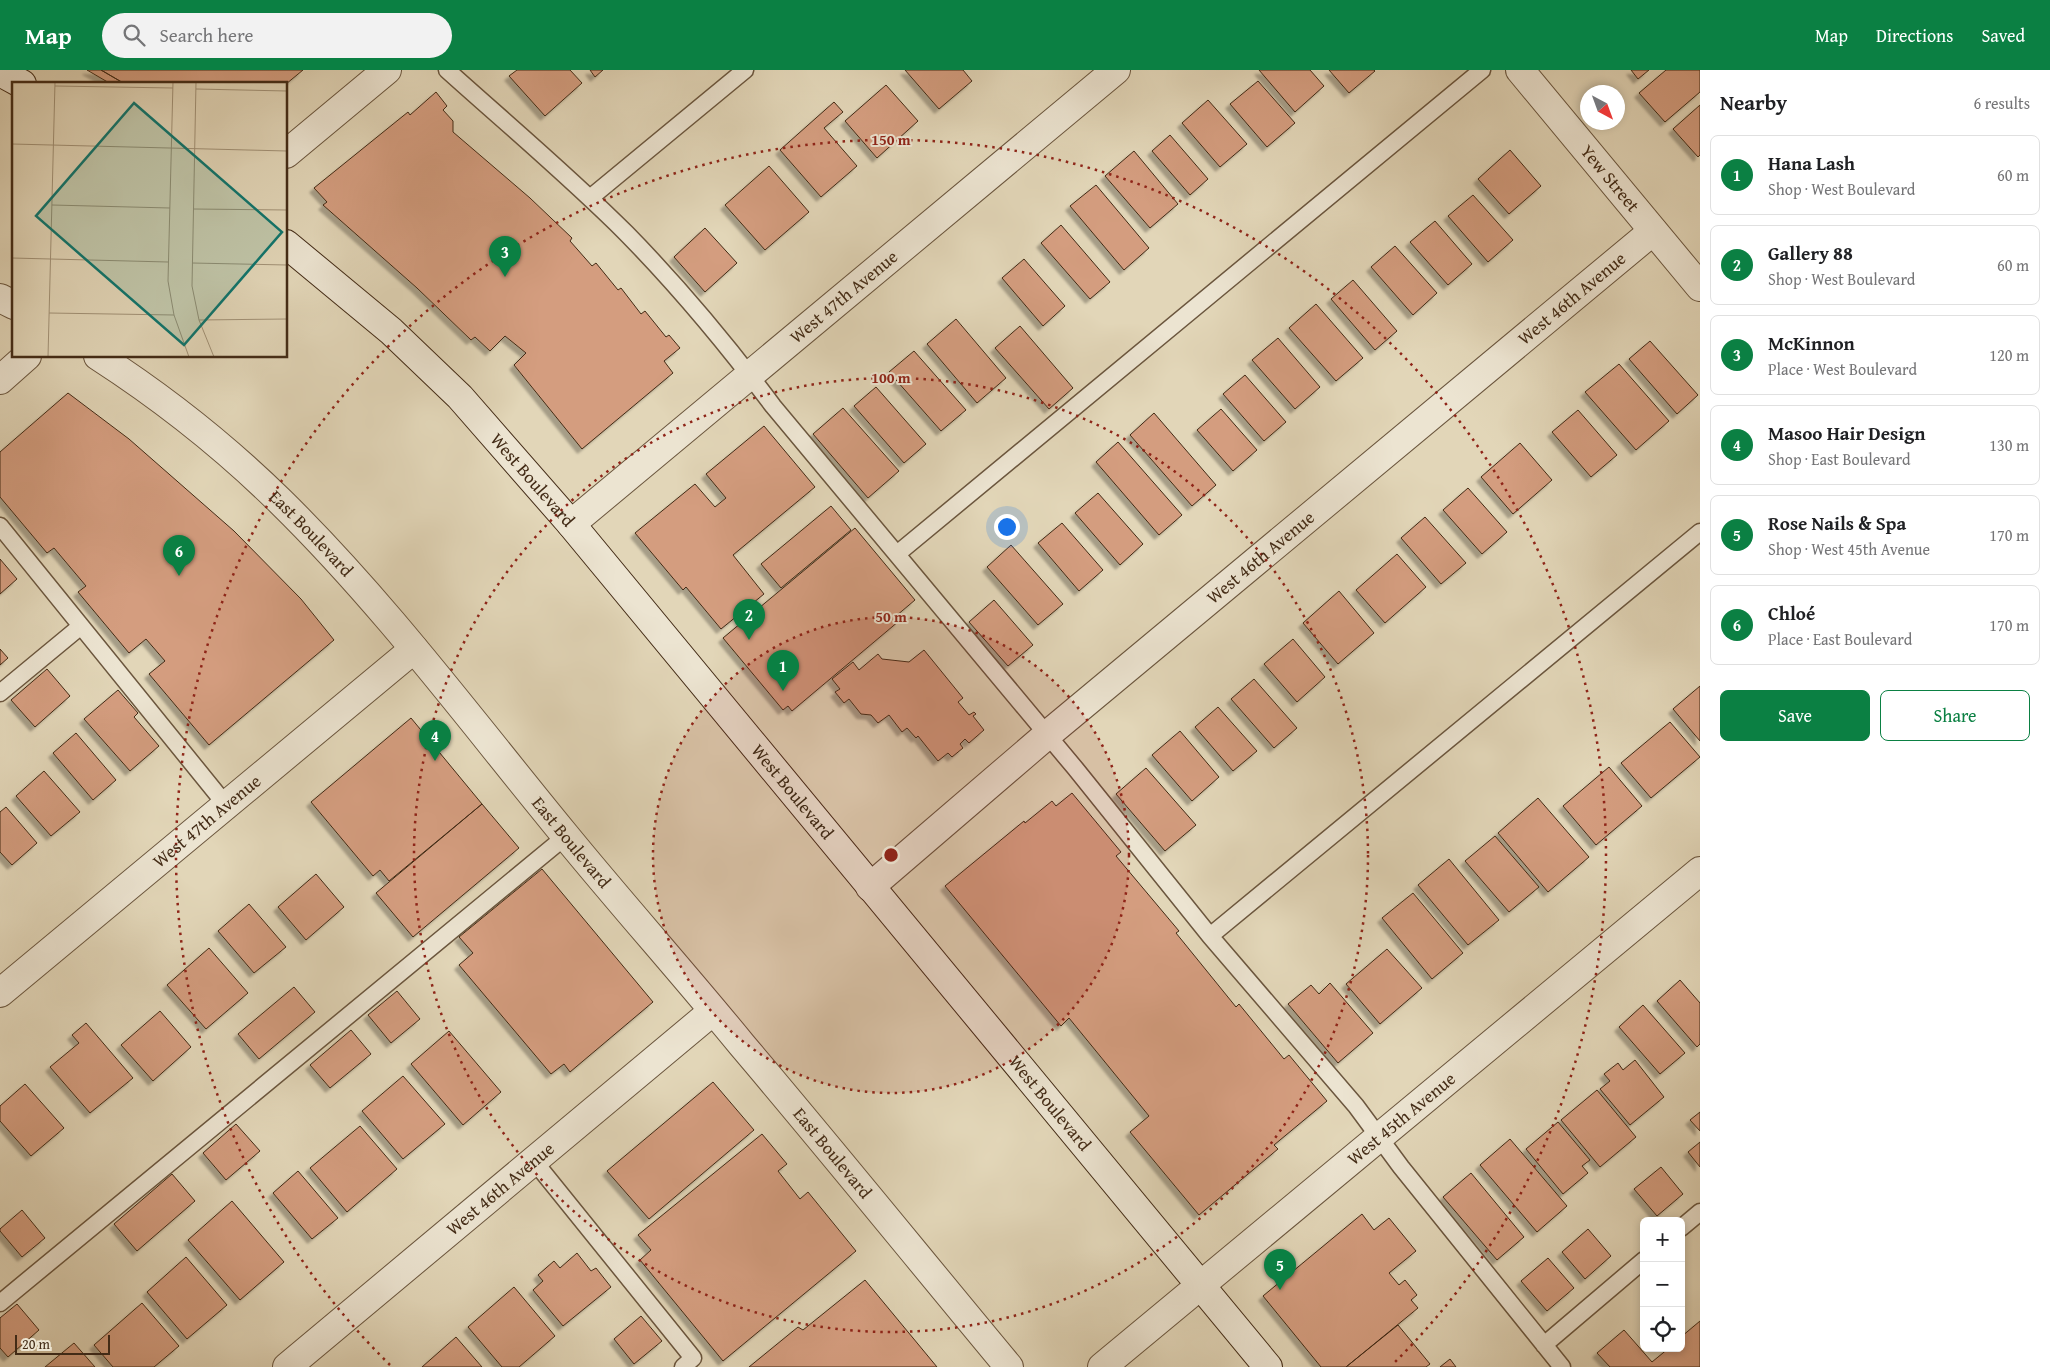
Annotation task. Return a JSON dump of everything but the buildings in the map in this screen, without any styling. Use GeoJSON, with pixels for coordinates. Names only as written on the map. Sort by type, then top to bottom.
{"type":"FeatureCollection","features":[{"type":"Feature","properties":{"kind":"street"},"geometry":{"type":"LineString","coordinates":[[288,152],[387,70]]}},
{"type":"Feature","properties":{"kind":"street","name":"West 47th Avenue"},"geometry":{"type":"LineString","coordinates":[[571,524],[1116,70]]}},
{"type":"Feature","properties":{"kind":"street","name":"Yew Street"},"geometry":{"type":"LineString","coordinates":[[1520,70],[1700,288]]}},
{"type":"Feature","properties":{"kind":"street"},"geometry":{"type":"LineString","coordinates":[[0,72],[18,82]]}},
{"type":"Feature","properties":{"kind":"street","name":"West 46th Avenue"},"geometry":{"type":"LineString","coordinates":[[870,887],[1047,735],[1654,231]]}},
{"type":"Feature","properties":{"kind":"street","name":"West Boulevard"},"geometry":{"type":"LineString","coordinates":[[288,246],[391,331],[460,397],[571,524],[1268,1367]]}},
{"type":"Feature","properties":{"kind":"street"},"geometry":{"type":"LineString","coordinates":[[0,298],[12,304]]}},
{"type":"Feature","properties":{"kind":"street"},"geometry":{"type":"LineString","coordinates":[[0,380],[25,358]]}},
{"type":"Feature","properties":{"kind":"street","name":"East Boulevard"},"geometry":{"type":"LineString","coordinates":[[101,358],[199,428],[279,500],[336,560],[414,649],[566,836],[1009,1367]]}},
{"type":"Feature","properties":{"kind":"street","name":"West 47th Avenue"},"geometry":{"type":"LineString","coordinates":[[0,993],[414,649]]}},
{"type":"Feature","properties":{"kind":"street","name":"West 45th Avenue"},"geometry":{"type":"LineString","coordinates":[[1102,1367],[1700,871]]}},
{"type":"Feature","properties":{"kind":"street","name":"West 46th Avenue"},"geometry":{"type":"LineString","coordinates":[[288,1367],[713,1011]]}},
{"type":"Feature","properties":{"kind":"lane"},"geometry":{"type":"LineString","coordinates":[[447,70],[590,198],[627,234],[750,375],[1210,936],[1356,1106],[1401,1167],[1562,1367]]}},
{"type":"Feature","properties":{"kind":"lane"},"geometry":{"type":"LineString","coordinates":[[590,198],[745,70]]}},
{"type":"Feature","properties":{"kind":"lane"},"geometry":{"type":"LineString","coordinates":[[897,554],[1482,70]]}},
{"type":"Feature","properties":{"kind":"lane"},"geometry":{"type":"LineString","coordinates":[[0,526],[226,805]]}},
{"type":"Feature","properties":{"kind":"lane"},"geometry":{"type":"LineString","coordinates":[[1210,936],[1700,532]]}},
{"type":"Feature","properties":{"kind":"lane"},"geometry":{"type":"LineString","coordinates":[[0,692],[81,626]]}},
{"type":"Feature","properties":{"kind":"lane"},"geometry":{"type":"LineString","coordinates":[[0,1303],[566,836]]}},
{"type":"Feature","properties":{"kind":"lane"},"geometry":{"type":"LineString","coordinates":[[534,1161],[693,1358],[683,1367]]}},
{"type":"Feature","properties":{"kind":"lane"},"geometry":{"type":"LineString","coordinates":[[1685,1225],[1700,1212]]}},
{"type":"Feature","properties":{"kind":"lane"},"geometry":{"type":"LineString","coordinates":[[1544,1345],[1642,1262]]}},
{"type":"Feature","properties":{"kind":"place","name":"McKinnon"},"geometry":{"type":"Point","coordinates":[505,277]}},
{"type":"Feature","properties":{"kind":"place","name":"Chloé"},"geometry":{"type":"Point","coordinates":[179,576]}},
{"type":"Feature","properties":{"kind":"place","name":"Gallery 88"},"geometry":{"type":"Point","coordinates":[749,640]}},
{"type":"Feature","properties":{"kind":"place","name":"Hana Lash"},"geometry":{"type":"Point","coordinates":[783,691]}},
{"type":"Feature","properties":{"kind":"place","name":"Masoo Hair Design"},"geometry":{"type":"Point","coordinates":[435,761]}},
{"type":"Feature","properties":{"kind":"place","name":"Rose Nails & Spa"},"geometry":{"type":"Point","coordinates":[1280,1290]}}]}
